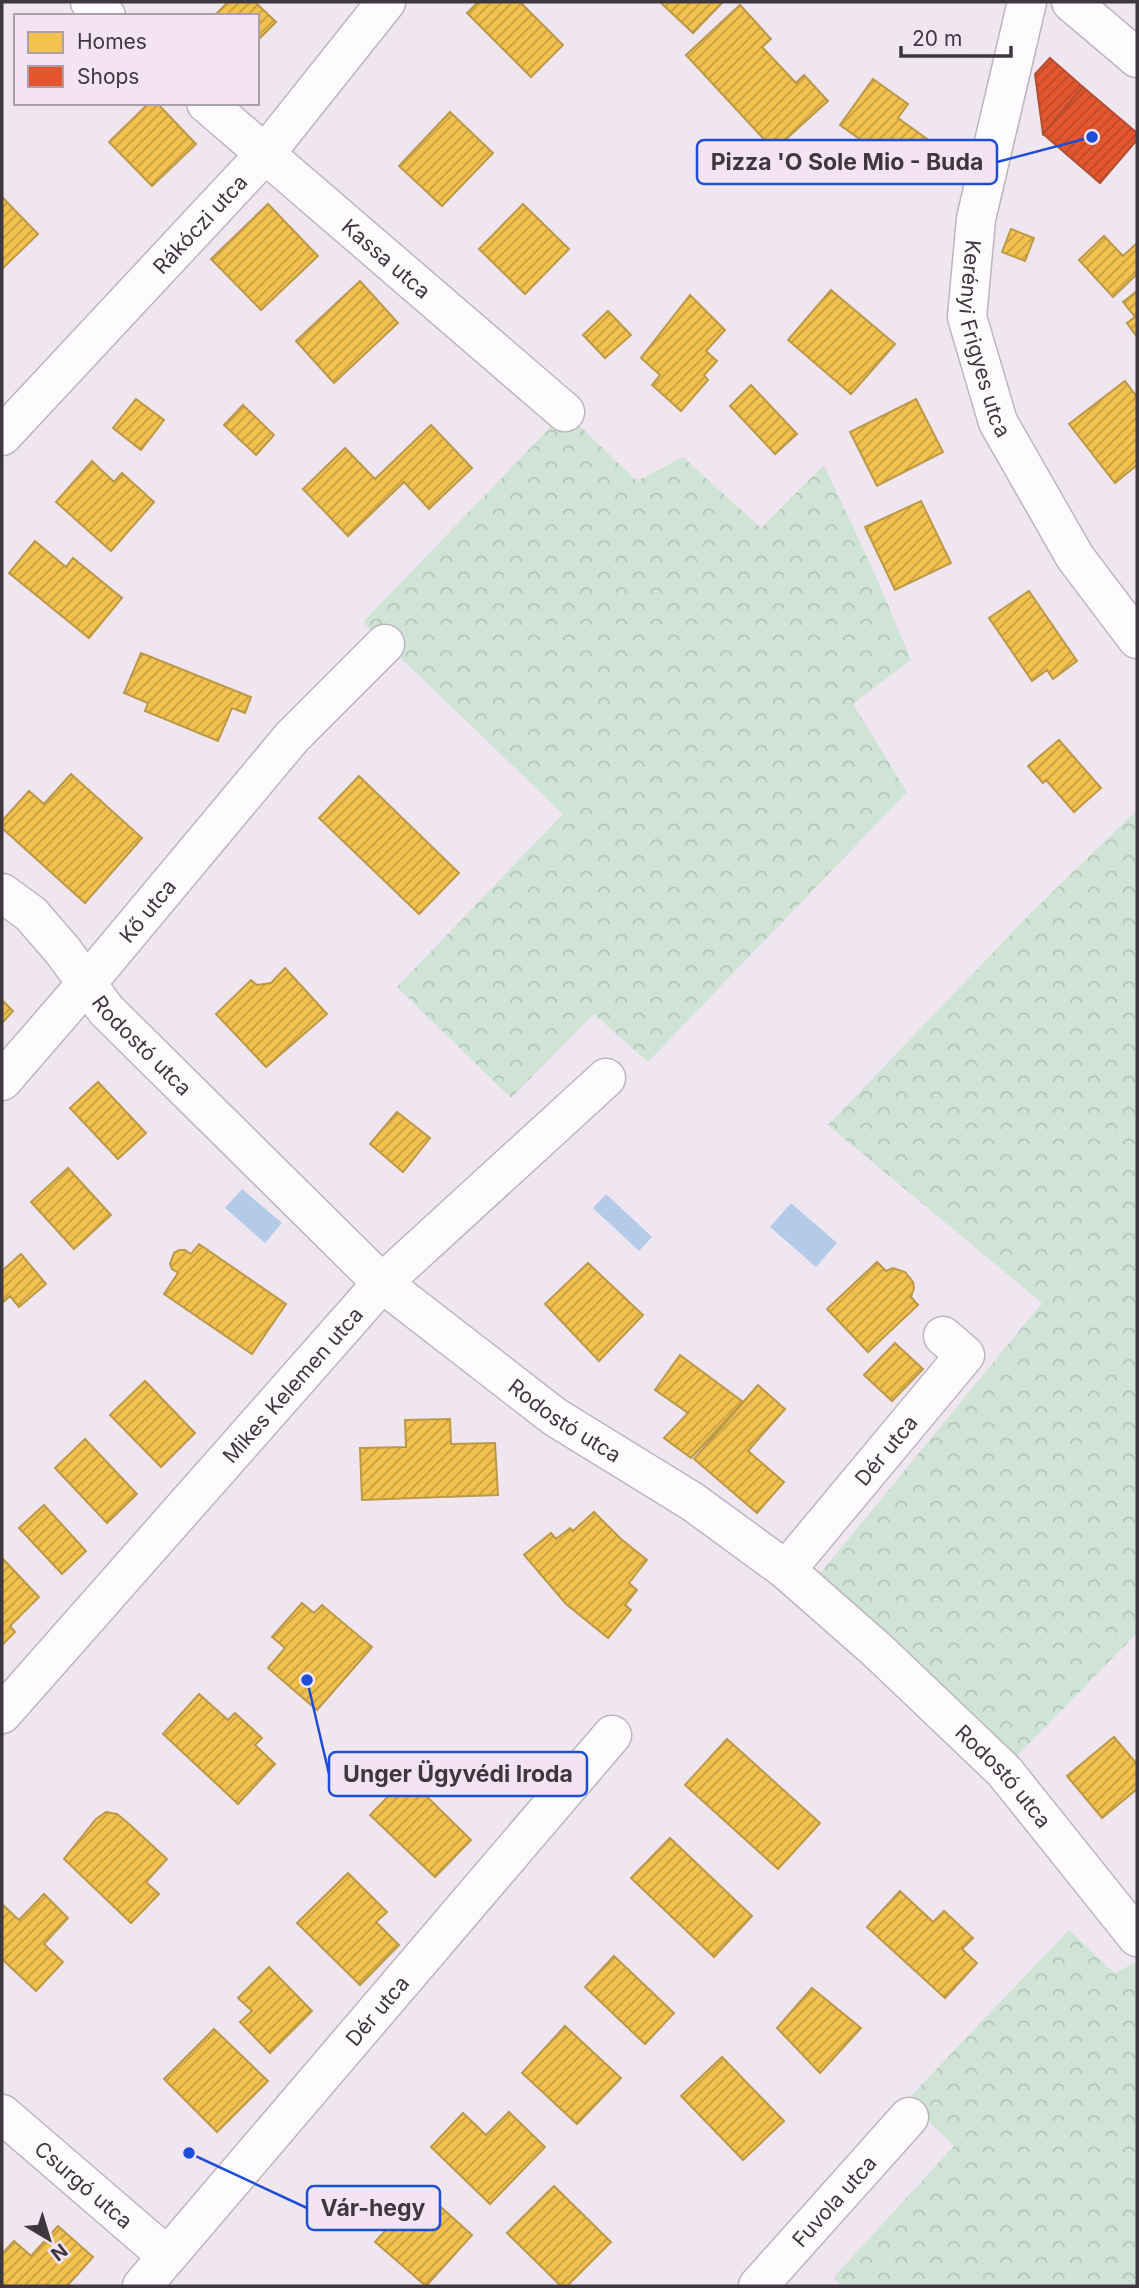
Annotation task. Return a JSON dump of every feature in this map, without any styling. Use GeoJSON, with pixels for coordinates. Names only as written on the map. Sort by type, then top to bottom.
{"type":"FeatureCollection","features":[{"type":"Feature","properties":{"kind":"street"},"geometry":{"type":"LineString","coordinates":[[90,2],[104,14]]}},
{"type":"Feature","properties":{"kind":"street","name":"Rákóczi utca"},"geometry":{"type":"LineString","coordinates":[[2,436],[265,154],[386,2]]}},
{"type":"Feature","properties":{"kind":"street","name":"Kerényi Frigyes utca"},"geometry":{"type":"LineString","coordinates":[[1027,2],[975,219],[967,317],[998,422],[1075,557],[1137,639]]}},
{"type":"Feature","properties":{"kind":"street"},"geometry":{"type":"LineString","coordinates":[[1071,2],[1137,58]]}},
{"type":"Feature","properties":{"kind":"street","name":"Kassa utca"},"geometry":{"type":"LineString","coordinates":[[208,105],[565,412]]}},
{"type":"Feature","properties":{"kind":"street","name":"Kő utca"},"geometry":{"type":"LineString","coordinates":[[2,1081],[292,737],[385,643]]}},
{"type":"Feature","properties":{"kind":"street","name":"Rodostó utca"},"geometry":{"type":"LineString","coordinates":[[2,893],[30,914],[64,951],[106,1010],[382,1283],[555,1417],[693,1502],[786,1570],[877,1650],[1004,1771],[1137,1937]]}},
{"type":"Feature","properties":{"kind":"street","name":"Mikes Kelemen utca"},"geometry":{"type":"LineString","coordinates":[[2,1714],[382,1283],[606,1078]]}},
{"type":"Feature","properties":{"kind":"street","name":"Dér utca"},"geometry":{"type":"LineString","coordinates":[[786,1570],[965,1355],[943,1336]]}},
{"type":"Feature","properties":{"kind":"street","name":"Dér utca"},"geometry":{"type":"LineString","coordinates":[[142,2286],[612,1735]]}},
{"type":"Feature","properties":{"kind":"street","name":"Csurgó utca"},"geometry":{"type":"LineString","coordinates":[[2,2114],[167,2256]]}},
{"type":"Feature","properties":{"kind":"street","name":"Fuvola utca"},"geometry":{"type":"LineString","coordinates":[[758,2286],[909,2117]]}},
{"type":"Feature","properties":{"kind":"green space"},"geometry":{"type":"Polygon","coordinates":[[[565,412],[637,481],[683,457],[761,528],[824,465],[911,660],[853,704],[907,792],[648,1062],[594,1014],[511,1098],[397,987],[563,814],[363,622],[565,412]]]}},
{"type":"Feature","properties":{"kind":"green space"},"geometry":{"type":"Polygon","coordinates":[[[1137,810],[1137,1633],[1016,1757],[818,1576],[1042,1303],[828,1125],[1032,912],[1137,810]]]}},
{"type":"Feature","properties":{"kind":"green space"},"geometry":{"type":"Polygon","coordinates":[[[1069,1930],[1114,1973],[1137,1962],[1137,2286],[842,2286],[833,2278],[954,2146],[907,2100],[1069,1930]]]}},
{"type":"Feature","properties":{"kind":"water"},"geometry":{"type":"Polygon","coordinates":[[[242,1189],[282,1223],[265,1243],[225,1208],[242,1189]]]}},
{"type":"Feature","properties":{"kind":"water"},"geometry":{"type":"Polygon","coordinates":[[[606,1194],[652,1237],[639,1251],[593,1208],[606,1194]]]}},
{"type":"Feature","properties":{"kind":"water"},"geometry":{"type":"Polygon","coordinates":[[[791,1203],[837,1243],[816,1267],[770,1227],[791,1203]]]}},
{"type":"Feature","properties":{"kind":"building: Homes"},"geometry":{"type":"Polygon","coordinates":[[[228,2],[255,2],[276,22],[259,39],[259,14],[216,14],[228,2]]]}},
{"type":"Feature","properties":{"kind":"building: Homes"},"geometry":{"type":"Polygon","coordinates":[[[478,2],[520,2],[563,45],[531,77],[467,13],[478,2]]]}},
{"type":"Feature","properties":{"kind":"building: Homes"},"geometry":{"type":"Polygon","coordinates":[[[660,2],[723,2],[693,33],[660,2]]]}},
{"type":"Feature","properties":{"kind":"building: Homes"},"geometry":{"type":"Polygon","coordinates":[[[740,5],[771,39],[762,47],[796,83],[804,75],[828,101],[774,150],[686,55],[740,5]]]}},
{"type":"Feature","properties":{"kind":"building: Homes"},"geometry":{"type":"Polygon","coordinates":[[[873,79],[908,104],[898,118],[930,141],[907,173],[840,125],[873,79]]]}},
{"type":"Feature","properties":{"kind":"building: Homes"},"geometry":{"type":"Polygon","coordinates":[[[147,105],[159,105],[196,144],[152,186],[109,142],[147,105]]]}},
{"type":"Feature","properties":{"kind":"building: Homes"},"geometry":{"type":"Polygon","coordinates":[[[450,112],[493,153],[442,206],[399,166],[450,112]]]}},
{"type":"Feature","properties":{"kind":"building: Homes"},"geometry":{"type":"Polygon","coordinates":[[[2,197],[38,234],[2,269],[2,197]]]}},
{"type":"Feature","properties":{"kind":"building: Homes"},"geometry":{"type":"Polygon","coordinates":[[[268,204],[318,256],[261,310],[211,259],[268,204]]]}},
{"type":"Feature","properties":{"kind":"building: Homes"},"geometry":{"type":"Polygon","coordinates":[[[523,204],[569,249],[525,294],[479,249],[523,204]]]}},
{"type":"Feature","properties":{"kind":"building: Homes"},"geometry":{"type":"Polygon","coordinates":[[[1011,229],[1034,238],[1025,261],[1002,252],[1011,229]]]}},
{"type":"Feature","properties":{"kind":"building: Homes"},"geometry":{"type":"Polygon","coordinates":[[[1104,236],[1123,256],[1137,243],[1137,274],[1113,297],[1079,260],[1104,236]]]}},
{"type":"Feature","properties":{"kind":"building: Homes"},"geometry":{"type":"Polygon","coordinates":[[[360,281],[398,323],[334,383],[296,341],[360,281]]]}},
{"type":"Feature","properties":{"kind":"building: Homes"},"geometry":{"type":"Polygon","coordinates":[[[831,290],[895,344],[851,394],[788,340],[831,290]]]}},
{"type":"Feature","properties":{"kind":"building: Homes"},"geometry":{"type":"Polygon","coordinates":[[[1137,291],[1137,337],[1127,323],[1135,317],[1123,302],[1137,291]]]}},
{"type":"Feature","properties":{"kind":"building: Homes"},"geometry":{"type":"Polygon","coordinates":[[[690,295],[725,330],[706,351],[717,361],[704,375],[708,380],[681,411],[652,385],[660,375],[641,358],[690,295]]]}},
{"type":"Feature","properties":{"kind":"building: Homes"},"geometry":{"type":"Polygon","coordinates":[[[608,311],[631,335],[605,358],[583,335],[608,311]]]}},
{"type":"Feature","properties":{"kind":"building: Homes"},"geometry":{"type":"Polygon","coordinates":[[[1125,381],[1137,397],[1137,465],[1115,483],[1069,424],[1125,381]]]}},
{"type":"Feature","properties":{"kind":"building: Homes"},"geometry":{"type":"Polygon","coordinates":[[[751,385],[797,434],[775,454],[730,406],[751,385]]]}},
{"type":"Feature","properties":{"kind":"building: Homes"},"geometry":{"type":"Polygon","coordinates":[[[136,399],[164,420],[141,450],[113,428],[136,399]]]}},
{"type":"Feature","properties":{"kind":"building: Homes"},"geometry":{"type":"Polygon","coordinates":[[[916,399],[943,452],[877,486],[850,432],[916,399]]]}},
{"type":"Feature","properties":{"kind":"building: Homes"},"geometry":{"type":"Polygon","coordinates":[[[243,405],[274,435],[256,455],[224,425],[243,405]]]}},
{"type":"Feature","properties":{"kind":"building: Homes"},"geometry":{"type":"Polygon","coordinates":[[[431,425],[472,468],[429,509],[404,482],[348,536],[303,489],[345,448],[375,479],[431,425]]]}},
{"type":"Feature","properties":{"kind":"building: Homes"},"geometry":{"type":"Polygon","coordinates":[[[92,461],[114,482],[122,473],[154,502],[111,551],[56,502],[92,461]]]}},
{"type":"Feature","properties":{"kind":"building: Homes"},"geometry":{"type":"Polygon","coordinates":[[[921,501],[951,563],[895,590],[865,527],[921,501]]]}},
{"type":"Feature","properties":{"kind":"building: Homes"},"geometry":{"type":"Polygon","coordinates":[[[35,541],[66,567],[73,558],[122,598],[89,638],[9,573],[35,541]]]}},
{"type":"Feature","properties":{"kind":"building: Homes"},"geometry":{"type":"Polygon","coordinates":[[[1029,591],[1077,661],[1053,679],[1047,670],[1032,681],[989,618],[1029,591]]]}},
{"type":"Feature","properties":{"kind":"building: Homes"},"geometry":{"type":"Polygon","coordinates":[[[141,653],[251,697],[245,713],[232,708],[218,741],[145,711],[148,703],[124,693],[141,653]]]}},
{"type":"Feature","properties":{"kind":"building: Homes"},"geometry":{"type":"Polygon","coordinates":[[[1059,740],[1101,788],[1074,812],[1046,780],[1043,783],[1028,766],[1059,740]]]}},
{"type":"Feature","properties":{"kind":"building: Homes"},"geometry":{"type":"Polygon","coordinates":[[[71,774],[142,838],[85,903],[2,828],[2,821],[29,791],[44,804],[71,774]]]}},
{"type":"Feature","properties":{"kind":"building: Homes"},"geometry":{"type":"Polygon","coordinates":[[[359,776],[459,873],[419,914],[319,818],[359,776]]]}},
{"type":"Feature","properties":{"kind":"building: Homes"},"geometry":{"type":"Polygon","coordinates":[[[285,968],[327,1014],[266,1067],[216,1014],[251,980],[257,985],[271,983],[285,968]]]}},
{"type":"Feature","properties":{"kind":"building: Homes"},"geometry":{"type":"Polygon","coordinates":[[[2,1000],[13,1011],[2,1023],[2,1000]]]}},
{"type":"Feature","properties":{"kind":"building: Homes"},"geometry":{"type":"Polygon","coordinates":[[[98,1082],[146,1133],[118,1159],[70,1108],[98,1082]]]}},
{"type":"Feature","properties":{"kind":"building: Homes"},"geometry":{"type":"Polygon","coordinates":[[[397,1112],[430,1138],[403,1172],[370,1144],[397,1112]]]}},
{"type":"Feature","properties":{"kind":"building: Homes"},"geometry":{"type":"Polygon","coordinates":[[[68,1168],[111,1215],[74,1249],[31,1202],[68,1168]]]}},
{"type":"Feature","properties":{"kind":"building: Homes"},"geometry":{"type":"Polygon","coordinates":[[[199,1244],[286,1304],[252,1354],[164,1294],[178,1273],[170,1264],[174,1253],[185,1250],[191,1254],[199,1244]]]}},
{"type":"Feature","properties":{"kind":"building: Homes"},"geometry":{"type":"Polygon","coordinates":[[[21,1254],[46,1284],[19,1307],[10,1296],[2,1303],[2,1268],[3,1270],[21,1254]]]}},
{"type":"Feature","properties":{"kind":"building: Homes"},"geometry":{"type":"Polygon","coordinates":[[[877,1262],[886,1271],[893,1268],[905,1272],[913,1282],[911,1297],[918,1305],[868,1352],[827,1309],[877,1262]]]}},
{"type":"Feature","properties":{"kind":"building: Homes"},"geometry":{"type":"Polygon","coordinates":[[[588,1263],[643,1315],[599,1361],[545,1304],[588,1263]]]}},
{"type":"Feature","properties":{"kind":"building: Homes"},"geometry":{"type":"Polygon","coordinates":[[[895,1343],[923,1369],[892,1401],[864,1375],[895,1343]]]}},
{"type":"Feature","properties":{"kind":"building: Homes"},"geometry":{"type":"Polygon","coordinates":[[[680,1355],[743,1402],[691,1458],[664,1438],[688,1413],[655,1390],[680,1355]]]}},
{"type":"Feature","properties":{"kind":"building: Homes"},"geometry":{"type":"Polygon","coordinates":[[[145,1381],[195,1433],[161,1467],[110,1415],[145,1381]]]}},
{"type":"Feature","properties":{"kind":"building: Homes"},"geometry":{"type":"Polygon","coordinates":[[[758,1385],[785,1409],[748,1451],[784,1482],[757,1513],[694,1459],[758,1385]]]}},
{"type":"Feature","properties":{"kind":"building: Homes"},"geometry":{"type":"Polygon","coordinates":[[[450,1419],[451,1444],[495,1443],[498,1495],[362,1500],[360,1448],[406,1447],[405,1420],[450,1419]]]}},
{"type":"Feature","properties":{"kind":"building: Homes"},"geometry":{"type":"Polygon","coordinates":[[[85,1439],[137,1494],[107,1523],[55,1468],[85,1439]]]}},
{"type":"Feature","properties":{"kind":"building: Homes"},"geometry":{"type":"Polygon","coordinates":[[[44,1505],[86,1551],[62,1574],[19,1528],[44,1505]]]}},
{"type":"Feature","properties":{"kind":"building: Homes"},"geometry":{"type":"Polygon","coordinates":[[[594,1512],[647,1560],[629,1583],[637,1590],[625,1605],[631,1610],[608,1638],[566,1604],[524,1555],[551,1533],[556,1539],[570,1528],[573,1531],[594,1512]]]}},
{"type":"Feature","properties":{"kind":"building: Homes"},"geometry":{"type":"Polygon","coordinates":[[[2,1558],[39,1597],[10,1626],[15,1632],[2,1645],[2,1558]]]}},
{"type":"Feature","properties":{"kind":"building: Homes"},"geometry":{"type":"Polygon","coordinates":[[[302,1603],[314,1613],[322,1605],[372,1647],[317,1710],[268,1668],[285,1648],[272,1637],[302,1603]]]}},
{"type":"Feature","properties":{"kind":"building: Homes"},"geometry":{"type":"Polygon","coordinates":[[[199,1694],[228,1720],[235,1713],[262,1738],[255,1745],[275,1764],[238,1804],[163,1734],[199,1694]]]}},
{"type":"Feature","properties":{"kind":"building: Homes"},"geometry":{"type":"Polygon","coordinates":[[[1114,1737],[1137,1764],[1137,1789],[1102,1818],[1067,1776],[1114,1737]]]}},
{"type":"Feature","properties":{"kind":"building: Homes"},"geometry":{"type":"Polygon","coordinates":[[[727,1739],[820,1823],[778,1869],[685,1785],[727,1739]]]}},
{"type":"Feature","properties":{"kind":"building: Homes"},"geometry":{"type":"Polygon","coordinates":[[[407,1777],[471,1840],[435,1877],[370,1815],[407,1777]]]}},
{"type":"Feature","properties":{"kind":"building: Homes"},"geometry":{"type":"Polygon","coordinates":[[[106,1812],[117,1814],[167,1859],[146,1882],[159,1894],[131,1923],[64,1859],[96,1819],[106,1812]]]}},
{"type":"Feature","properties":{"kind":"building: Homes"},"geometry":{"type":"Polygon","coordinates":[[[670,1838],[752,1916],[714,1957],[631,1878],[670,1838]]]}},
{"type":"Feature","properties":{"kind":"building: Homes"},"geometry":{"type":"Polygon","coordinates":[[[348,1873],[387,1912],[376,1922],[399,1945],[360,1985],[297,1923],[348,1873]]]}},
{"type":"Feature","properties":{"kind":"building: Homes"},"geometry":{"type":"Polygon","coordinates":[[[900,1891],[933,1922],[944,1911],[973,1938],[962,1949],[977,1963],[945,1998],[867,1927],[900,1891]]]}},
{"type":"Feature","properties":{"kind":"building: Homes"},"geometry":{"type":"Polygon","coordinates":[[[44,1894],[68,1918],[44,1944],[63,1962],[36,1991],[2,1959],[2,1904],[19,1920],[44,1894]]]}},
{"type":"Feature","properties":{"kind":"building: Homes"},"geometry":{"type":"Polygon","coordinates":[[[614,1956],[674,2013],[645,2044],[585,1987],[614,1956]]]}},
{"type":"Feature","properties":{"kind":"building: Homes"},"geometry":{"type":"Polygon","coordinates":[[[269,1967],[312,2011],[270,2053],[240,2022],[252,2011],[238,1998],[269,1967]]]}},
{"type":"Feature","properties":{"kind":"building: Homes"},"geometry":{"type":"Polygon","coordinates":[[[812,1988],[861,2028],[820,2073],[777,2028],[812,1988]]]}},
{"type":"Feature","properties":{"kind":"building: Homes"},"geometry":{"type":"Polygon","coordinates":[[[565,2026],[621,2078],[577,2124],[522,2073],[565,2026]]]}},
{"type":"Feature","properties":{"kind":"building: Homes"},"geometry":{"type":"Polygon","coordinates":[[[214,2029],[268,2081],[217,2132],[164,2079],[214,2029]]]}},
{"type":"Feature","properties":{"kind":"building: Homes"},"geometry":{"type":"Polygon","coordinates":[[[722,2057],[784,2121],[743,2160],[681,2096],[722,2057]]]}},
{"type":"Feature","properties":{"kind":"building: Homes"},"geometry":{"type":"Polygon","coordinates":[[[509,2112],[545,2147],[490,2204],[431,2147],[463,2113],[486,2135],[509,2112]]]}},
{"type":"Feature","properties":{"kind":"building: Homes"},"geometry":{"type":"Polygon","coordinates":[[[554,2186],[611,2242],[567,2286],[561,2286],[507,2233],[554,2186]]]}},
{"type":"Feature","properties":{"kind":"building: Homes"},"geometry":{"type":"Polygon","coordinates":[[[422,2190],[472,2235],[426,2286],[375,2242],[422,2190]]]}},
{"type":"Feature","properties":{"kind":"building: Homes"},"geometry":{"type":"Polygon","coordinates":[[[58,2226],[93,2257],[67,2286],[2,2286],[2,2254],[14,2241],[31,2256],[58,2226]]]}},
{"type":"Feature","properties":{"kind":"building: Shops"},"geometry":{"type":"Polygon","coordinates":[[[1050,58],[1083,87],[1043,134],[1035,74],[1050,58]]]}},
{"type":"Feature","properties":{"kind":"building: Shops"},"geometry":{"type":"Polygon","coordinates":[[[1083,87],[1137,133],[1137,140],[1100,183],[1043,134],[1083,87]]]}},
{"type":"Feature","properties":{"kind":"place","name":"Pizza 'O Sole Mio - Buda"},"geometry":{"type":"Point","coordinates":[1092,137]}},
{"type":"Feature","properties":{"kind":"place","name":"Unger Ügyvédi Iroda"},"geometry":{"type":"Point","coordinates":[307,1680]}},
{"type":"Feature","properties":{"kind":"place","name":"Vár-hegy"},"geometry":{"type":"Point","coordinates":[189,2153]}}]}
